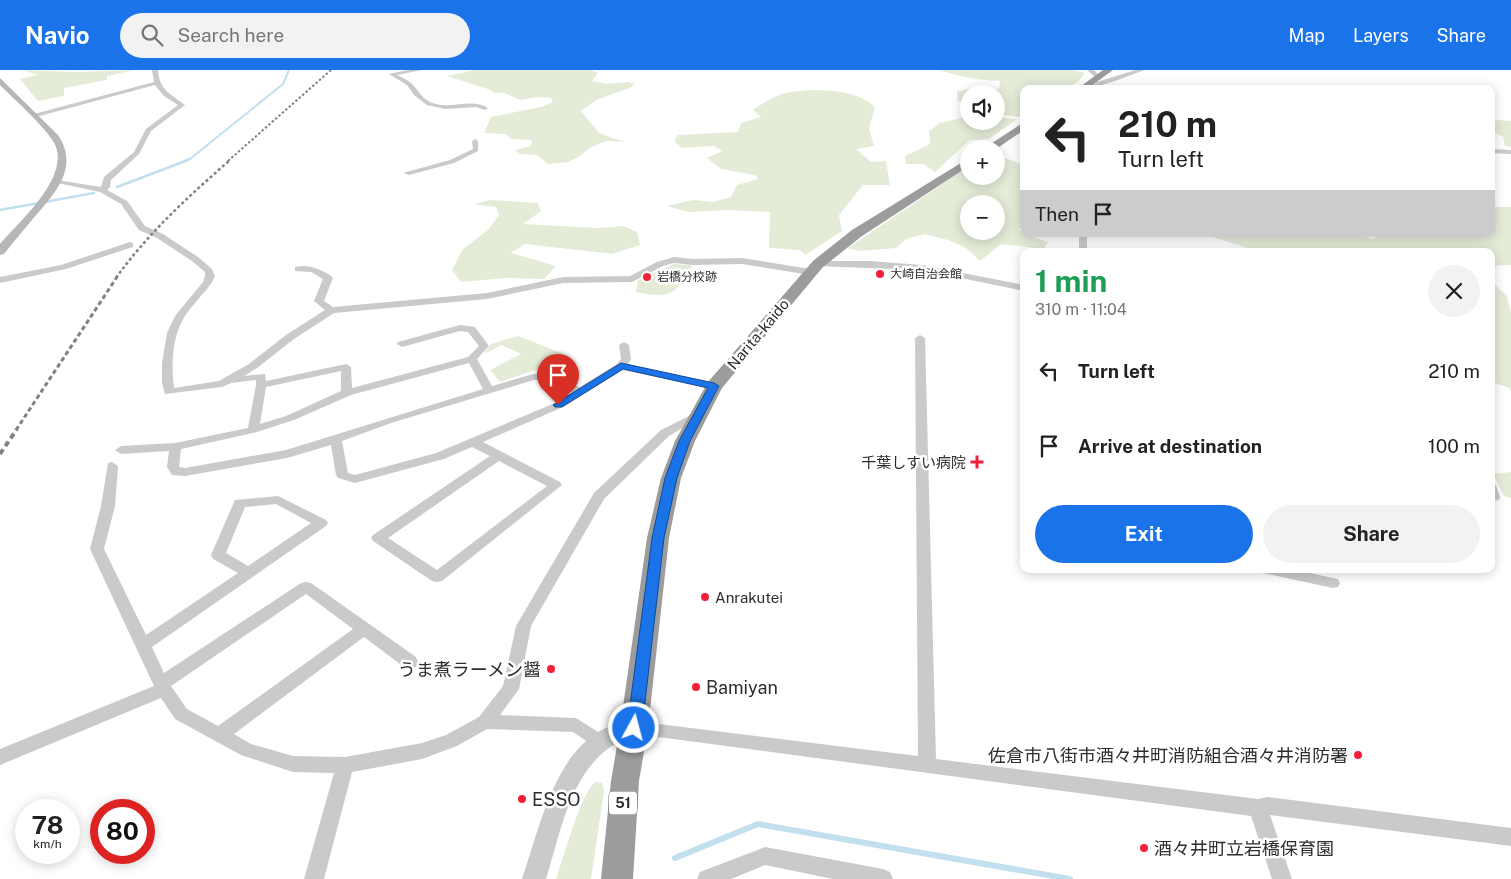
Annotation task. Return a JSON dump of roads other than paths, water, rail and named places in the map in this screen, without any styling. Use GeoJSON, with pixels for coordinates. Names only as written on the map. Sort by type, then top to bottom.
{"type":"FeatureCollection","features":[{"type":"Feature","properties":{"kind":"highway"},"geometry":{"type":"LineString","coordinates":[[1095,83],[1109,70]]}},
{"type":"Feature","properties":{"kind":"highway"},"geometry":{"type":"LineString","coordinates":[[1002,140],[1020,129]]}},
{"type":"Feature","properties":{"kind":"highway","name":"Narita-kaido"},"geometry":{"type":"LineString","coordinates":[[617,879],[625,781],[634,728],[658,538],[671,478],[697,415],[714,386],[814,268],[857,233],[960,167]]}},
{"type":"Feature","properties":{"kind":"main road"},"geometry":{"type":"LineString","coordinates":[[0,80],[36,115],[62,148],[61,168],[57,182],[0,251]]}},
{"type":"Feature","properties":{"kind":"street"},"geometry":{"type":"LineString","coordinates":[[102,190],[106,187],[107,179],[137,153],[148,130],[182,105],[171,99],[155,83],[155,70]]}},
{"type":"Feature","properties":{"kind":"street"},"geometry":{"type":"LineString","coordinates":[[419,70],[392,74],[409,84],[416,94],[429,104],[445,107],[477,105],[485,108]]}},
{"type":"Feature","properties":{"kind":"street"},"geometry":{"type":"LineString","coordinates":[[1090,70],[1095,83],[1141,70]]}},
{"type":"Feature","properties":{"kind":"street"},"geometry":{"type":"LineString","coordinates":[[36,115],[155,83]]}},
{"type":"Feature","properties":{"kind":"street"},"geometry":{"type":"LineString","coordinates":[[409,173],[407,173],[452,162],[476,150],[475,141]]}},
{"type":"Feature","properties":{"kind":"street"},"geometry":{"type":"LineString","coordinates":[[1495,151],[1511,152]]}},
{"type":"Feature","properties":{"kind":"street"},"geometry":{"type":"LineString","coordinates":[[57,182],[102,190],[124,203],[130,214],[142,228],[160,236],[195,259],[209,271],[210,276],[206,286],[180,316],[172,333],[167,372],[169,392],[261,376],[253,430]]}},
{"type":"Feature","properties":{"kind":"street"},"geometry":{"type":"LineString","coordinates":[[0,280],[70,265],[130,245]]}},
{"type":"Feature","properties":{"kind":"street"},"geometry":{"type":"LineString","coordinates":[[222,384],[253,366],[290,337],[332,310],[487,296],[563,280],[632,279],[660,264],[674,260],[693,262],[742,261],[814,268],[850,264],[930,269],[958,274],[994,284],[1020,287]]}},
{"type":"Feature","properties":{"kind":"street"},"geometry":{"type":"LineString","coordinates":[[298,269],[308,268],[318,271],[328,278],[319,301],[332,310]]}},
{"type":"Feature","properties":{"kind":"street"},"geometry":{"type":"LineString","coordinates":[[121,450],[175,447],[253,430],[290,418],[347,393],[472,358],[484,346],[471,329],[460,328],[402,344]]}},
{"type":"Feature","properties":{"kind":"street"},"geometry":{"type":"LineString","coordinates":[[920,338],[927,765]]}},
{"type":"Feature","properties":{"kind":"street"},"geometry":{"type":"LineString","coordinates":[[336,439],[342,475],[355,479],[440,456],[558,405],[621,366],[626,359],[624,345]]}},
{"type":"Feature","properties":{"kind":"street"},"geometry":{"type":"LineString","coordinates":[[472,358],[489,390]]}},
{"type":"Feature","properties":{"kind":"street"},"geometry":{"type":"LineString","coordinates":[[621,366],[714,386]]}},
{"type":"Feature","properties":{"kind":"street"},"geometry":{"type":"LineString","coordinates":[[261,385],[346,368],[347,393]]}},
{"type":"Feature","properties":{"kind":"street"},"geometry":{"type":"LineString","coordinates":[[175,447],[173,467],[176,472],[186,472],[287,454],[533,376],[581,390]]}},
{"type":"Feature","properties":{"kind":"street"},"geometry":{"type":"LineString","coordinates":[[112,466],[108,506],[97,549],[163,686],[181,714],[247,750],[293,764],[345,765],[422,751],[451,741],[485,722],[511,689],[524,626],[599,496],[665,433],[697,415]]}},
{"type":"Feature","properties":{"kind":"street"},"geometry":{"type":"LineString","coordinates":[[473,442],[499,455],[556,485],[436,577],[378,538],[499,455]]}},
{"type":"Feature","properties":{"kind":"street"},"geometry":{"type":"LineString","coordinates":[[143,646],[313,529],[321,523],[278,500],[240,503],[218,555],[249,573]]}},
{"type":"Feature","properties":{"kind":"street"},"geometry":{"type":"LineString","coordinates":[[1285,573],[1333,584]]}},
{"type":"Feature","properties":{"kind":"street"},"geometry":{"type":"LineString","coordinates":[[0,757],[163,686],[306,587],[410,662]]}},
{"type":"Feature","properties":{"kind":"street"},"geometry":{"type":"LineString","coordinates":[[219,735],[364,629]]}},
{"type":"Feature","properties":{"kind":"street"},"geometry":{"type":"LineString","coordinates":[[485,722],[576,725],[600,742]]}},
{"type":"Feature","properties":{"kind":"street"},"geometry":{"type":"LineString","coordinates":[[534,879],[566,784],[583,758],[600,742],[634,728],[1258,808],[1268,806],[1511,837]]}},
{"type":"Feature","properties":{"kind":"street"},"geometry":{"type":"LineString","coordinates":[[314,879],[345,765]]}},
{"type":"Feature","properties":{"kind":"street"},"geometry":{"type":"LineString","coordinates":[[1258,808],[1282,879]]}},
{"type":"Feature","properties":{"kind":"street"},"geometry":{"type":"LineString","coordinates":[[707,879],[765,856],[848,875],[883,879]]}},
{"type":"Feature","properties":{"kind":"waterway"},"geometry":{"type":"LineString","coordinates":[[184,161],[190,159],[283,84],[289,70]]}},
{"type":"Feature","properties":{"kind":"waterway"},"geometry":{"type":"LineString","coordinates":[[117,187],[188,160]]}},
{"type":"Feature","properties":{"kind":"waterway"},"geometry":{"type":"LineString","coordinates":[[0,210],[94,193]]}},
{"type":"Feature","properties":{"kind":"waterway"},"geometry":{"type":"LineString","coordinates":[[675,858],[758,824],[1070,879]]}},
{"type":"Feature","properties":{"kind":"railway"},"geometry":{"type":"LineString","coordinates":[[228,161],[331,70]]}},
{"type":"Feature","properties":{"kind":"railway"},"geometry":{"type":"LineString","coordinates":[[116,278],[155,230],[230,160]]}},
{"type":"Feature","properties":{"kind":"railway"},"geometry":{"type":"LineString","coordinates":[[16,430],[117,277]]}},
{"type":"Feature","properties":{"kind":"railway"},"geometry":{"type":"LineString","coordinates":[[0,454],[17,429]]}},
{"type":"Feature","properties":{"kind":"place","name":"大崎自治会館"},"geometry":{"type":"Point","coordinates":[880,274]}},
{"type":"Feature","properties":{"kind":"place","name":"岩橋分校跡"},"geometry":{"type":"Point","coordinates":[647,277]}},
{"type":"Feature","properties":{"kind":"place","name":"千葉しすい病院"},"geometry":{"type":"Point","coordinates":[977,462]}},
{"type":"Feature","properties":{"kind":"place","name":"Anrakutei"},"geometry":{"type":"Point","coordinates":[705,597]}},
{"type":"Feature","properties":{"kind":"place","name":"うま煮ラーメン醤"},"geometry":{"type":"Point","coordinates":[551,669]}},
{"type":"Feature","properties":{"kind":"place","name":"Bamiyan"},"geometry":{"type":"Point","coordinates":[696,687]}},
{"type":"Feature","properties":{"kind":"place","name":"佐倉市八街市酒々井町消防組合酒々井消防署"},"geometry":{"type":"Point","coordinates":[1358,755]}},
{"type":"Feature","properties":{"kind":"place","name":"ESSO"},"geometry":{"type":"Point","coordinates":[522,799]}},
{"type":"Feature","properties":{"kind":"place","name":"酒々井町立岩橋保育園"},"geometry":{"type":"Point","coordinates":[1144,848]}}]}
